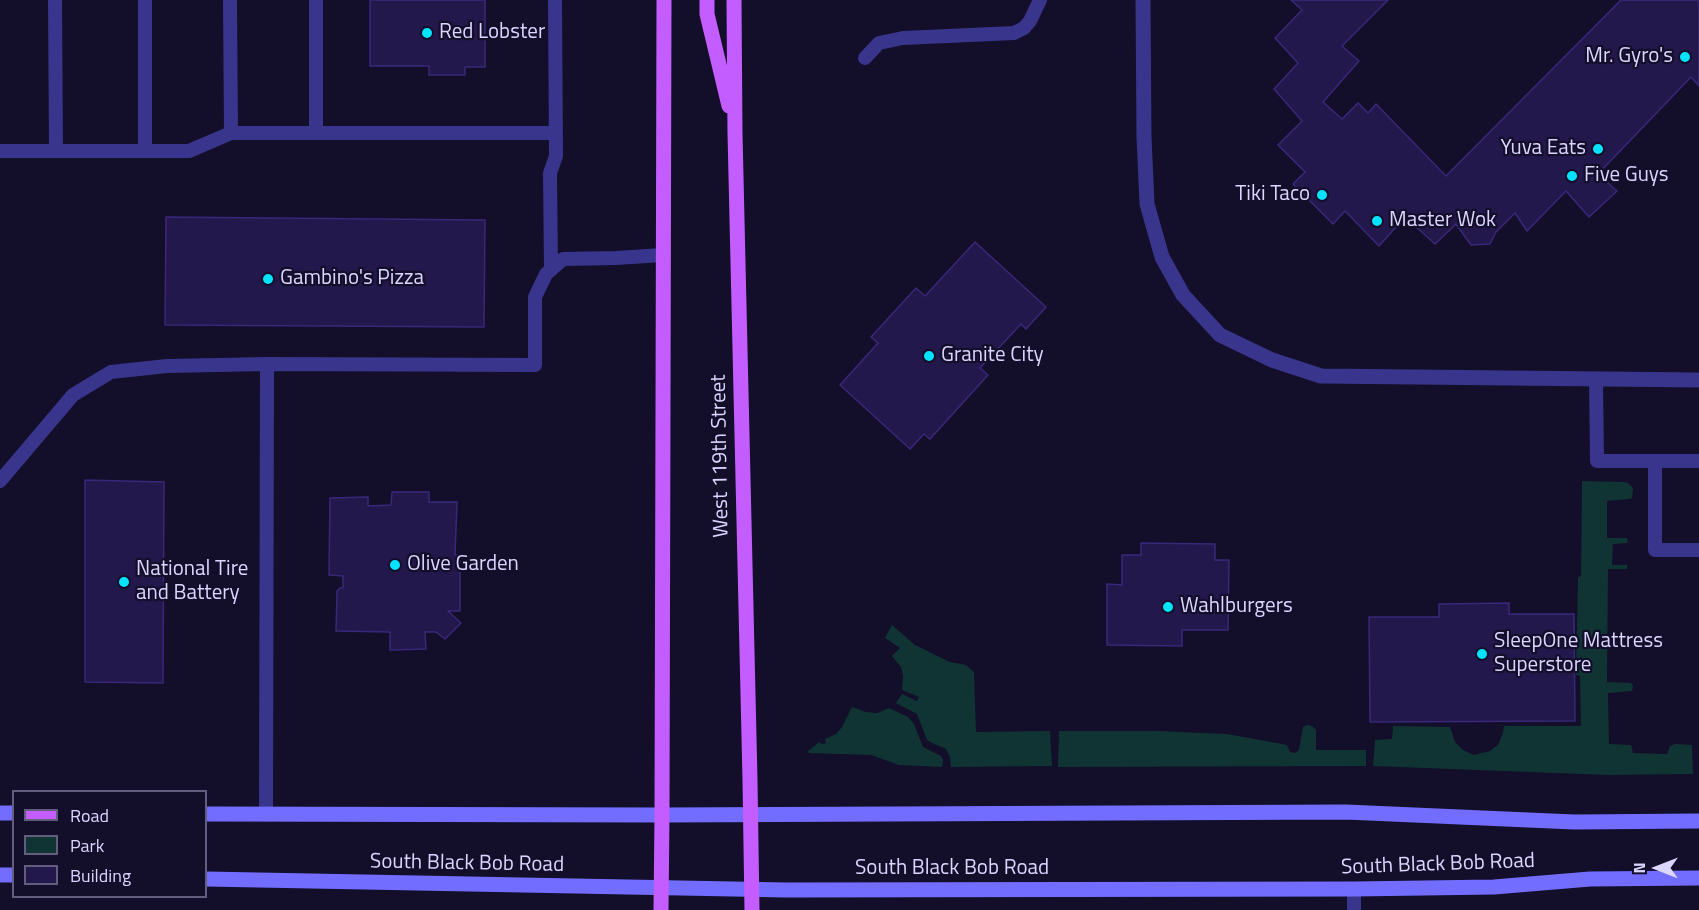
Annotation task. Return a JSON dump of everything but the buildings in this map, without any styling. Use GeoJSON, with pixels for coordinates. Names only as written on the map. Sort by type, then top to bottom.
{"type":"FeatureCollection","features":[{"type":"Feature","properties":{"kind":"main road"},"geometry":{"type":"LineString","coordinates":[[661,910],[664,0]]}},
{"type":"Feature","properties":{"kind":"main road"},"geometry":{"type":"LineString","coordinates":[[707,0],[707,14],[735,133]]}},
{"type":"Feature","properties":{"kind":"main road","name":"West 119th Street"},"geometry":{"type":"LineString","coordinates":[[734,0],[752,910]]}},
{"type":"Feature","properties":{"kind":"main road","name":"South Black Bob Road"},"geometry":{"type":"LineString","coordinates":[[207,813],[662,815],[1346,812],[1574,822],[1699,821]]}},
{"type":"Feature","properties":{"kind":"main road","name":"South Black Bob Road"},"geometry":{"type":"LineString","coordinates":[[207,879],[752,890],[1353,889],[1494,886],[1590,879],[1699,878]]}},
{"type":"Feature","properties":{"kind":"street"},"geometry":{"type":"LineString","coordinates":[[1143,0],[1147,204],[1162,257],[1183,295],[1220,335],[1272,360],[1321,376],[1699,380]]}},
{"type":"Feature","properties":{"kind":"lane"},"geometry":{"type":"LineString","coordinates":[[55,0],[56,151]]}},
{"type":"Feature","properties":{"kind":"lane"},"geometry":{"type":"LineString","coordinates":[[145,0],[145,151]]}},
{"type":"Feature","properties":{"kind":"lane"},"geometry":{"type":"LineString","coordinates":[[230,0],[231,134]]}},
{"type":"Feature","properties":{"kind":"lane"},"geometry":{"type":"LineString","coordinates":[[316,0],[316,134]]}},
{"type":"Feature","properties":{"kind":"lane"},"geometry":{"type":"LineString","coordinates":[[551,270],[550,173],[556,156],[555,0]]}},
{"type":"Feature","properties":{"kind":"lane"},"geometry":{"type":"LineString","coordinates":[[865,58],[879,43],[903,38],[1014,33],[1024,28],[1037,3]]}},
{"type":"Feature","properties":{"kind":"lane"},"geometry":{"type":"LineString","coordinates":[[0,151],[189,151],[231,134],[556,134]]}},
{"type":"Feature","properties":{"kind":"lane"},"geometry":{"type":"LineString","coordinates":[[0,481],[73,395],[111,372],[167,366],[267,364],[535,365],[535,297],[546,274],[563,259],[663,255]]}},
{"type":"Feature","properties":{"kind":"lane"},"geometry":{"type":"LineString","coordinates":[[266,814],[267,364]]}},
{"type":"Feature","properties":{"kind":"lane"},"geometry":{"type":"LineString","coordinates":[[1596,380],[1597,461],[1699,461]]}},
{"type":"Feature","properties":{"kind":"lane"},"geometry":{"type":"LineString","coordinates":[[1655,461],[1655,550],[1699,550]]}},
{"type":"Feature","properties":{"kind":"lane"},"geometry":{"type":"LineString","coordinates":[[1353,889],[1353,910]]}},
{"type":"Feature","properties":{"kind":"green space"},"geometry":{"type":"Polygon","coordinates":[[[1582,481],[1624,482],[1633,488],[1632,498],[1607,501],[1607,538],[1627,538],[1628,543],[1613,544],[1612,565],[1627,565],[1627,569],[1608,569],[1607,682],[1631,683],[1633,686],[1632,691],[1608,693],[1609,744],[1631,745],[1633,753],[1667,754],[1670,746],[1675,744],[1692,745],[1693,774],[1608,775],[1373,766],[1375,740],[1392,739],[1393,726],[1450,727],[1455,742],[1463,750],[1474,755],[1490,751],[1498,745],[1504,726],[1581,726],[1580,676],[1576,675],[1578,578],[1581,575],[1582,481]]]}},
{"type":"Feature","properties":{"kind":"green space"},"geometry":{"type":"Polygon","coordinates":[[[892,625],[915,645],[950,662],[966,665],[974,672],[976,732],[1050,731],[1052,766],[951,767],[946,749],[927,740],[917,714],[896,703],[902,694],[917,701],[919,697],[902,690],[901,667],[892,656],[900,648],[885,638],[892,625]]]}},
{"type":"Feature","properties":{"kind":"green space"},"geometry":{"type":"Polygon","coordinates":[[[852,707],[877,713],[889,708],[908,717],[914,724],[923,747],[941,756],[942,767],[899,765],[871,755],[809,753],[808,751],[819,742],[826,743],[825,739],[836,734],[852,707]]]}},
{"type":"Feature","properties":{"kind":"green space"},"geometry":{"type":"Polygon","coordinates":[[[1307,725],[1316,730],[1316,750],[1366,750],[1366,766],[1058,767],[1059,731],[1227,734],[1287,745],[1290,752],[1295,753],[1299,750],[1303,727],[1307,725]]]}},
{"type":"Feature","properties":{"kind":"place","name":"Red Lobster"},"geometry":{"type":"Point","coordinates":[427,33]}},
{"type":"Feature","properties":{"kind":"place","name":"Mr. Gyro's"},"geometry":{"type":"Point","coordinates":[1685,57]}},
{"type":"Feature","properties":{"kind":"place","name":"Yuva Eats"},"geometry":{"type":"Point","coordinates":[1598,149]}},
{"type":"Feature","properties":{"kind":"place","name":"Five Guys"},"geometry":{"type":"Point","coordinates":[1572,176]}},
{"type":"Feature","properties":{"kind":"place","name":"Tiki Taco"},"geometry":{"type":"Point","coordinates":[1322,195]}},
{"type":"Feature","properties":{"kind":"place","name":"Master Wok"},"geometry":{"type":"Point","coordinates":[1377,221]}},
{"type":"Feature","properties":{"kind":"place","name":"Gambino's Pizza"},"geometry":{"type":"Point","coordinates":[268,279]}},
{"type":"Feature","properties":{"kind":"place","name":"Granite City"},"geometry":{"type":"Point","coordinates":[929,356]}},
{"type":"Feature","properties":{"kind":"place","name":"Olive Garden"},"geometry":{"type":"Point","coordinates":[395,565]}},
{"type":"Feature","properties":{"kind":"place","name":"National Tire and Battery"},"geometry":{"type":"Point","coordinates":[124,582]}},
{"type":"Feature","properties":{"kind":"place","name":"Wahlburgers"},"geometry":{"type":"Point","coordinates":[1168,607]}},
{"type":"Feature","properties":{"kind":"place","name":"SleepOne Mattress Superstore"},"geometry":{"type":"Point","coordinates":[1482,654]}}]}
